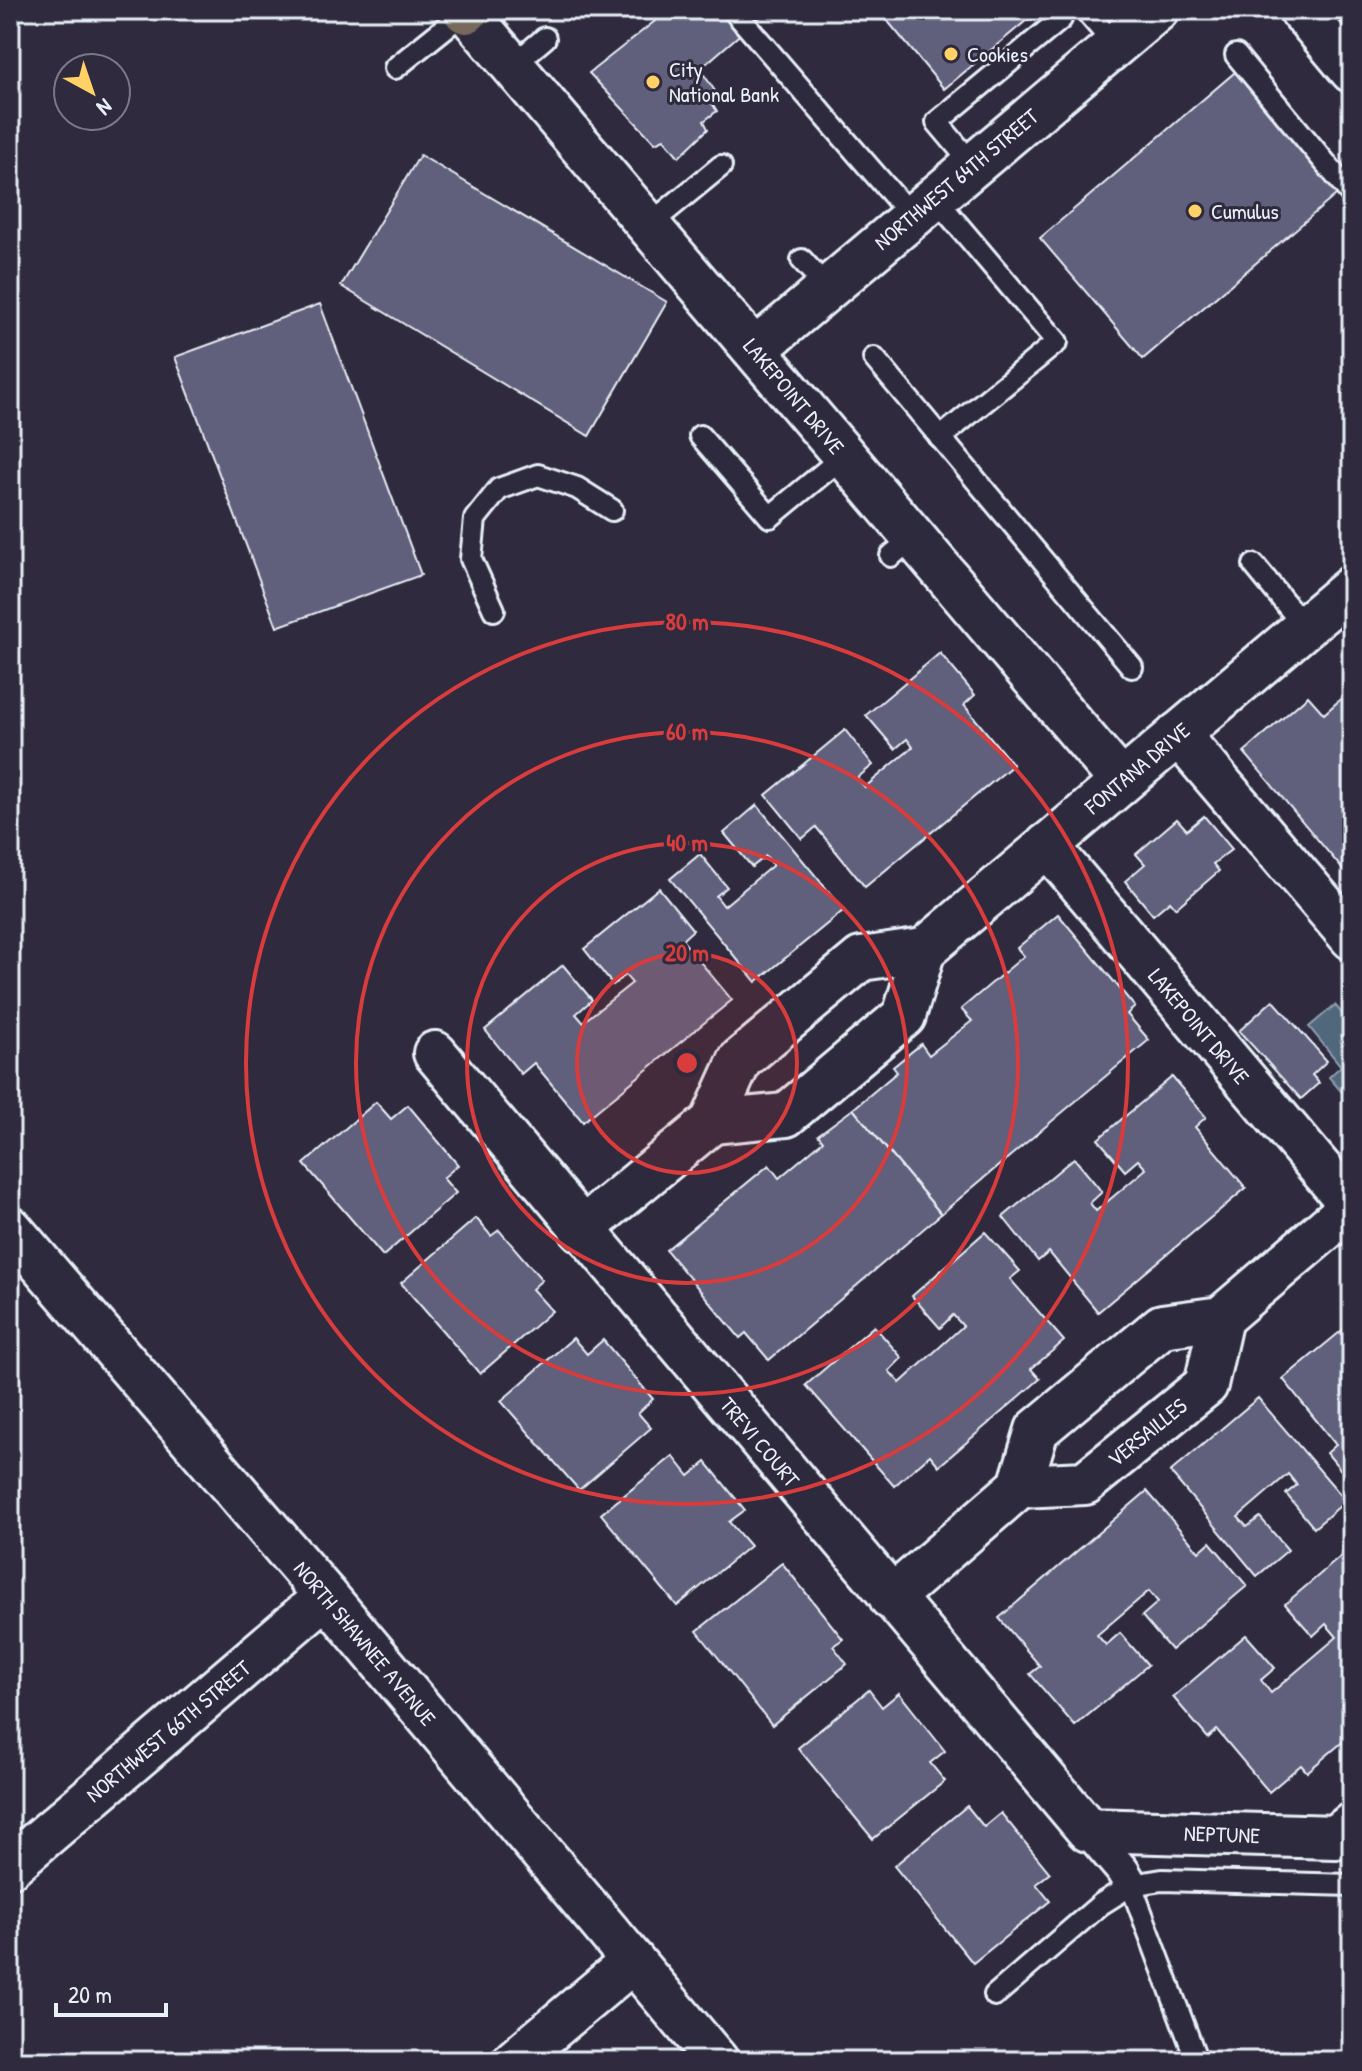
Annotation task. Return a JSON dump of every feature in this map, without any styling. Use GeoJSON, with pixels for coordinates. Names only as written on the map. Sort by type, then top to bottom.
{"type":"FeatureCollection","features":[{"type":"Feature","properties":{"kind":"street","name":"NORTHWEST 64TH STREET"},"geometry":{"type":"LineString","coordinates":[[755,350],[814,274],[923,207],[1157,10]]}},
{"type":"Feature","properties":{"kind":"street"},"geometry":{"type":"LineString","coordinates":[[1301,10],[1352,71]]}},
{"type":"Feature","properties":{"kind":"street","name":"LAKEPOINT DRIVE"},"geometry":{"type":"LineString","coordinates":[[466,11],[845,455],[903,547],[1121,781]]}},
{"type":"Feature","properties":{"kind":"street","name":"FONTANA DRIVE"},"geometry":{"type":"LineString","coordinates":[[924,950],[1352,587]]}},
{"type":"Feature","properties":{"kind":"street"},"geometry":{"type":"LineString","coordinates":[[1178,734],[1352,938]]}},
{"type":"Feature","properties":{"kind":"street","name":"LAKEPOINT DRIVE"},"geometry":{"type":"LineString","coordinates":[[1047,845],[1352,1206]]}},
{"type":"Feature","properties":{"kind":"street"},"geometry":{"type":"LineString","coordinates":[[581,1230],[712,1122],[740,1060],[861,959],[924,950],[904,1016],[786,1115],[712,1122]]}},
{"type":"Feature","properties":{"kind":"street","name":"TREVI COURT"},"geometry":{"type":"LineString","coordinates":[[435,1053],[1088,1830]]}},
{"type":"Feature","properties":{"kind":"street"},"geometry":{"type":"LineString","coordinates":[[891,1598],[1020,1486],[1037,1430],[1162,1326],[1221,1318],[1352,1206]]}},
{"type":"Feature","properties":{"kind":"street","name":"NORTH SHAWNEE AVENUE"},"geometry":{"type":"LineString","coordinates":[[16,1245],[326,1596],[717,2061]]}},
{"type":"Feature","properties":{"kind":"street","name":"VERSAILLES"},"geometry":{"type":"LineString","coordinates":[[1020,1486],[1085,1483],[1206,1385],[1221,1318]]}},
{"type":"Feature","properties":{"kind":"street","name":"NORTHWEST 66TH STREET"},"geometry":{"type":"LineString","coordinates":[[10,1866],[326,1596]]}},
{"type":"Feature","properties":{"kind":"street","name":"NEPTUNE"},"geometry":{"type":"LineString","coordinates":[[1088,1830],[1336,1837],[1352,1824]]}},
{"type":"Feature","properties":{"kind":"street"},"geometry":{"type":"LineString","coordinates":[[1088,1830],[1131,1885]]}},
{"type":"Feature","properties":{"kind":"street"},"geometry":{"type":"LineString","coordinates":[[514,2061],[633,1961]]}},
{"type":"Feature","properties":{"kind":"lane"},"geometry":{"type":"LineString","coordinates":[[733,10],[1057,342],[940,438]]}},
{"type":"Feature","properties":{"kind":"lane"},"geometry":{"type":"LineString","coordinates":[[973,165],[937,122],[1061,19],[1053,10]]}},
{"type":"Feature","properties":{"kind":"lane"},"geometry":{"type":"LineString","coordinates":[[1085,10],[1115,45]]}},
{"type":"Feature","properties":{"kind":"lane"},"geometry":{"type":"LineString","coordinates":[[395,68],[466,11]]}},
{"type":"Feature","properties":{"kind":"lane"},"geometry":{"type":"LineString","coordinates":[[513,65],[545,38]]}},
{"type":"Feature","properties":{"kind":"lane"},"geometry":{"type":"LineString","coordinates":[[1236,55],[1352,195]]}},
{"type":"Feature","properties":{"kind":"lane"},"geometry":{"type":"LineString","coordinates":[[649,225],[721,166]]}},
{"type":"Feature","properties":{"kind":"lane"},"geometry":{"type":"LineString","coordinates":[[874,358],[1132,667]]}},
{"type":"Feature","properties":{"kind":"lane"},"geometry":{"type":"LineString","coordinates":[[700,436],[770,517],[845,455]]}},
{"type":"Feature","properties":{"kind":"lane"},"geometry":{"type":"LineString","coordinates":[[494,610],[471,559],[475,519],[499,489],[538,475],[577,488],[612,510]]}},
{"type":"Feature","properties":{"kind":"lane"},"geometry":{"type":"LineString","coordinates":[[1254,565],[1304,626]]}},
{"type":"Feature","properties":{"kind":"lane"},"geometry":{"type":"LineString","coordinates":[[995,1995],[1101,1904],[1131,1885],[1162,1880],[1352,1885]]}},
{"type":"Feature","properties":{"kind":"lane"},"geometry":{"type":"LineString","coordinates":[[1131,1885],[1197,2061]]}},
{"type":"Feature","properties":{"kind":"water"},"geometry":{"type":"Polygon","coordinates":[[[1335,1005],[1352,1025],[1351,1103],[1329,1077],[1341,1066],[1309,1027],[1335,1005]]]}},
{"type":"Feature","properties":{"kind":"building","name":"City National Bank"},"geometry":{"type":"Polygon","coordinates":[[[669,10],[766,12],[700,69],[715,91],[708,97],[717,111],[704,121],[708,129],[679,157],[664,139],[655,143],[589,73],[669,10]]]}},
{"type":"Feature","properties":{"kind":"building","name":"Cookies"},"geometry":{"type":"Polygon","coordinates":[[[896,10],[1039,10],[944,89],[886,19],[896,10]]]}},
{"type":"Feature","properties":{"kind":"building","name":"Cumulus"},"geometry":{"type":"Polygon","coordinates":[[[1247,62],[1349,184],[1143,359],[1040,238],[1247,62]]]}},
{"type":"Feature","properties":{"kind":"building"},"geometry":{"type":"Polygon","coordinates":[[[420,155],[667,302],[589,436],[341,286],[420,155]]]}},
{"type":"Feature","properties":{"kind":"building"},"geometry":{"type":"Polygon","coordinates":[[[320,304],[421,575],[277,627],[175,357],[320,304]]]}},
{"type":"Feature","properties":{"kind":"building"},"geometry":{"type":"Polygon","coordinates":[[[940,653],[975,695],[964,705],[1013,765],[865,887],[816,827],[802,839],[766,795],[845,730],[873,765],[857,778],[865,787],[913,747],[907,739],[895,749],[866,715],[940,653]]]}},
{"type":"Feature","properties":{"kind":"building"},"geometry":{"type":"Polygon","coordinates":[[[1352,689],[1352,875],[1349,877],[1244,752],[1308,696],[1324,714],[1352,689]]]}},
{"type":"Feature","properties":{"kind":"building"},"geometry":{"type":"Polygon","coordinates":[[[757,805],[844,910],[756,982],[670,879],[700,854],[727,887],[716,896],[724,906],[773,865],[766,856],[752,867],[724,833],[757,805]]]}},
{"type":"Feature","properties":{"kind":"building"},"geometry":{"type":"Polygon","coordinates":[[[1204,816],[1232,849],[1213,864],[1219,871],[1176,908],[1170,901],[1153,915],[1125,881],[1145,864],[1136,854],[1177,819],[1187,830],[1204,816]]]}},
{"type":"Feature","properties":{"kind":"building"},"geometry":{"type":"Polygon","coordinates":[[[659,888],[693,930],[682,940],[732,1000],[583,1122],[534,1063],[521,1074],[485,1030],[563,965],[592,1000],[576,1014],[583,1022],[632,983],[625,975],[613,985],[584,949],[659,888]]]}},
{"type":"Feature","properties":{"kind":"building"},"geometry":{"type":"Polygon","coordinates":[[[1058,914],[1135,1007],[1127,1014],[1149,1040],[941,1214],[853,1109],[897,1072],[893,1067],[921,1044],[929,1055],[972,1021],[961,1009],[1024,956],[1017,948],[1058,914]]]}},
{"type":"Feature","properties":{"kind":"building"},"geometry":{"type":"Polygon","coordinates":[[[1273,1000],[1327,1061],[1312,1075],[1319,1083],[1301,1099],[1239,1031],[1273,1000]]]}},
{"type":"Feature","properties":{"kind":"building"},"geometry":{"type":"Polygon","coordinates":[[[1172,1077],[1206,1117],[1195,1127],[1246,1188],[1098,1312],[1049,1252],[1038,1261],[1003,1217],[1074,1158],[1102,1192],[1090,1203],[1096,1211],[1146,1169],[1138,1160],[1125,1171],[1098,1139],[1172,1077]]]}},
{"type":"Feature","properties":{"kind":"building"},"geometry":{"type":"Polygon","coordinates":[[[376,1102],[391,1119],[408,1105],[458,1165],[443,1178],[456,1193],[383,1256],[304,1164],[376,1102]]]}},
{"type":"Feature","properties":{"kind":"building"},"geometry":{"type":"Polygon","coordinates":[[[853,1109],[941,1214],[769,1360],[746,1333],[740,1338],[666,1250],[769,1165],[779,1178],[823,1141],[818,1135],[853,1109]]]}},
{"type":"Feature","properties":{"kind":"building"},"geometry":{"type":"Polygon","coordinates":[[[476,1218],[491,1236],[499,1230],[542,1280],[532,1289],[552,1311],[480,1374],[401,1283],[476,1218]]]}},
{"type":"Feature","properties":{"kind":"building"},"geometry":{"type":"Polygon","coordinates":[[[985,1232],[1020,1271],[1010,1279],[1064,1341],[1031,1369],[1040,1379],[939,1466],[930,1455],[894,1486],[806,1385],[874,1326],[902,1358],[889,1371],[900,1383],[963,1326],[953,1315],[940,1328],[912,1296],[985,1232]]]}},
{"type":"Feature","properties":{"kind":"building"},"geometry":{"type":"Polygon","coordinates":[[[1352,1322],[1352,1484],[1327,1453],[1336,1445],[1283,1379],[1352,1322]]]}},
{"type":"Feature","properties":{"kind":"building"},"geometry":{"type":"Polygon","coordinates":[[[573,1338],[587,1354],[603,1340],[653,1399],[638,1413],[651,1428],[579,1490],[501,1401],[573,1338]]]}},
{"type":"Feature","properties":{"kind":"building"},"geometry":{"type":"Polygon","coordinates":[[[1258,1398],[1346,1501],[1314,1528],[1286,1494],[1297,1485],[1288,1474],[1238,1517],[1247,1527],[1260,1517],[1288,1550],[1257,1576],[1170,1472],[1258,1398]]]}},
{"type":"Feature","properties":{"kind":"building"},"geometry":{"type":"Polygon","coordinates":[[[673,1456],[689,1476],[706,1462],[745,1510],[729,1522],[750,1546],[677,1606],[601,1514],[673,1456]]]}},
{"type":"Feature","properties":{"kind":"building"},"geometry":{"type":"Polygon","coordinates":[[[1147,1491],[1199,1552],[1210,1542],[1247,1586],[1171,1650],[1142,1616],[1158,1602],[1149,1591],[1097,1635],[1106,1645],[1120,1633],[1148,1665],[1075,1726],[1030,1674],[1040,1666],[999,1618],[1147,1491]]]}},
{"type":"Feature","properties":{"kind":"building"},"geometry":{"type":"Polygon","coordinates":[[[1352,1547],[1352,1734],[1307,1772],[1301,1765],[1269,1792],[1217,1730],[1208,1738],[1173,1697],[1246,1635],[1275,1668],[1261,1680],[1271,1693],[1337,1637],[1326,1624],[1313,1636],[1285,1604],[1352,1547]]]}},
{"type":"Feature","properties":{"kind":"building"},"geometry":{"type":"Polygon","coordinates":[[[782,1563],[843,1639],[833,1646],[847,1664],[772,1725],[697,1631],[782,1563]]]}},
{"type":"Feature","properties":{"kind":"building"},"geometry":{"type":"Polygon","coordinates":[[[869,1690],[882,1707],[899,1693],[945,1751],[930,1763],[945,1781],[873,1839],[798,1748],[869,1690]]]}},
{"type":"Feature","properties":{"kind":"building"},"geometry":{"type":"Polygon","coordinates":[[[967,1806],[984,1827],[1001,1813],[1050,1873],[1036,1884],[1050,1901],[973,1963],[894,1866],[967,1806]]]}},
{"type":"Feature","properties":{"kind":"place","name":"Cookies"},"geometry":{"type":"Point","coordinates":[951,54]}},
{"type":"Feature","properties":{"kind":"place","name":"City National Bank"},"geometry":{"type":"Point","coordinates":[653,82]}},
{"type":"Feature","properties":{"kind":"place","name":"Cumulus"},"geometry":{"type":"Point","coordinates":[1195,211]}}]}
